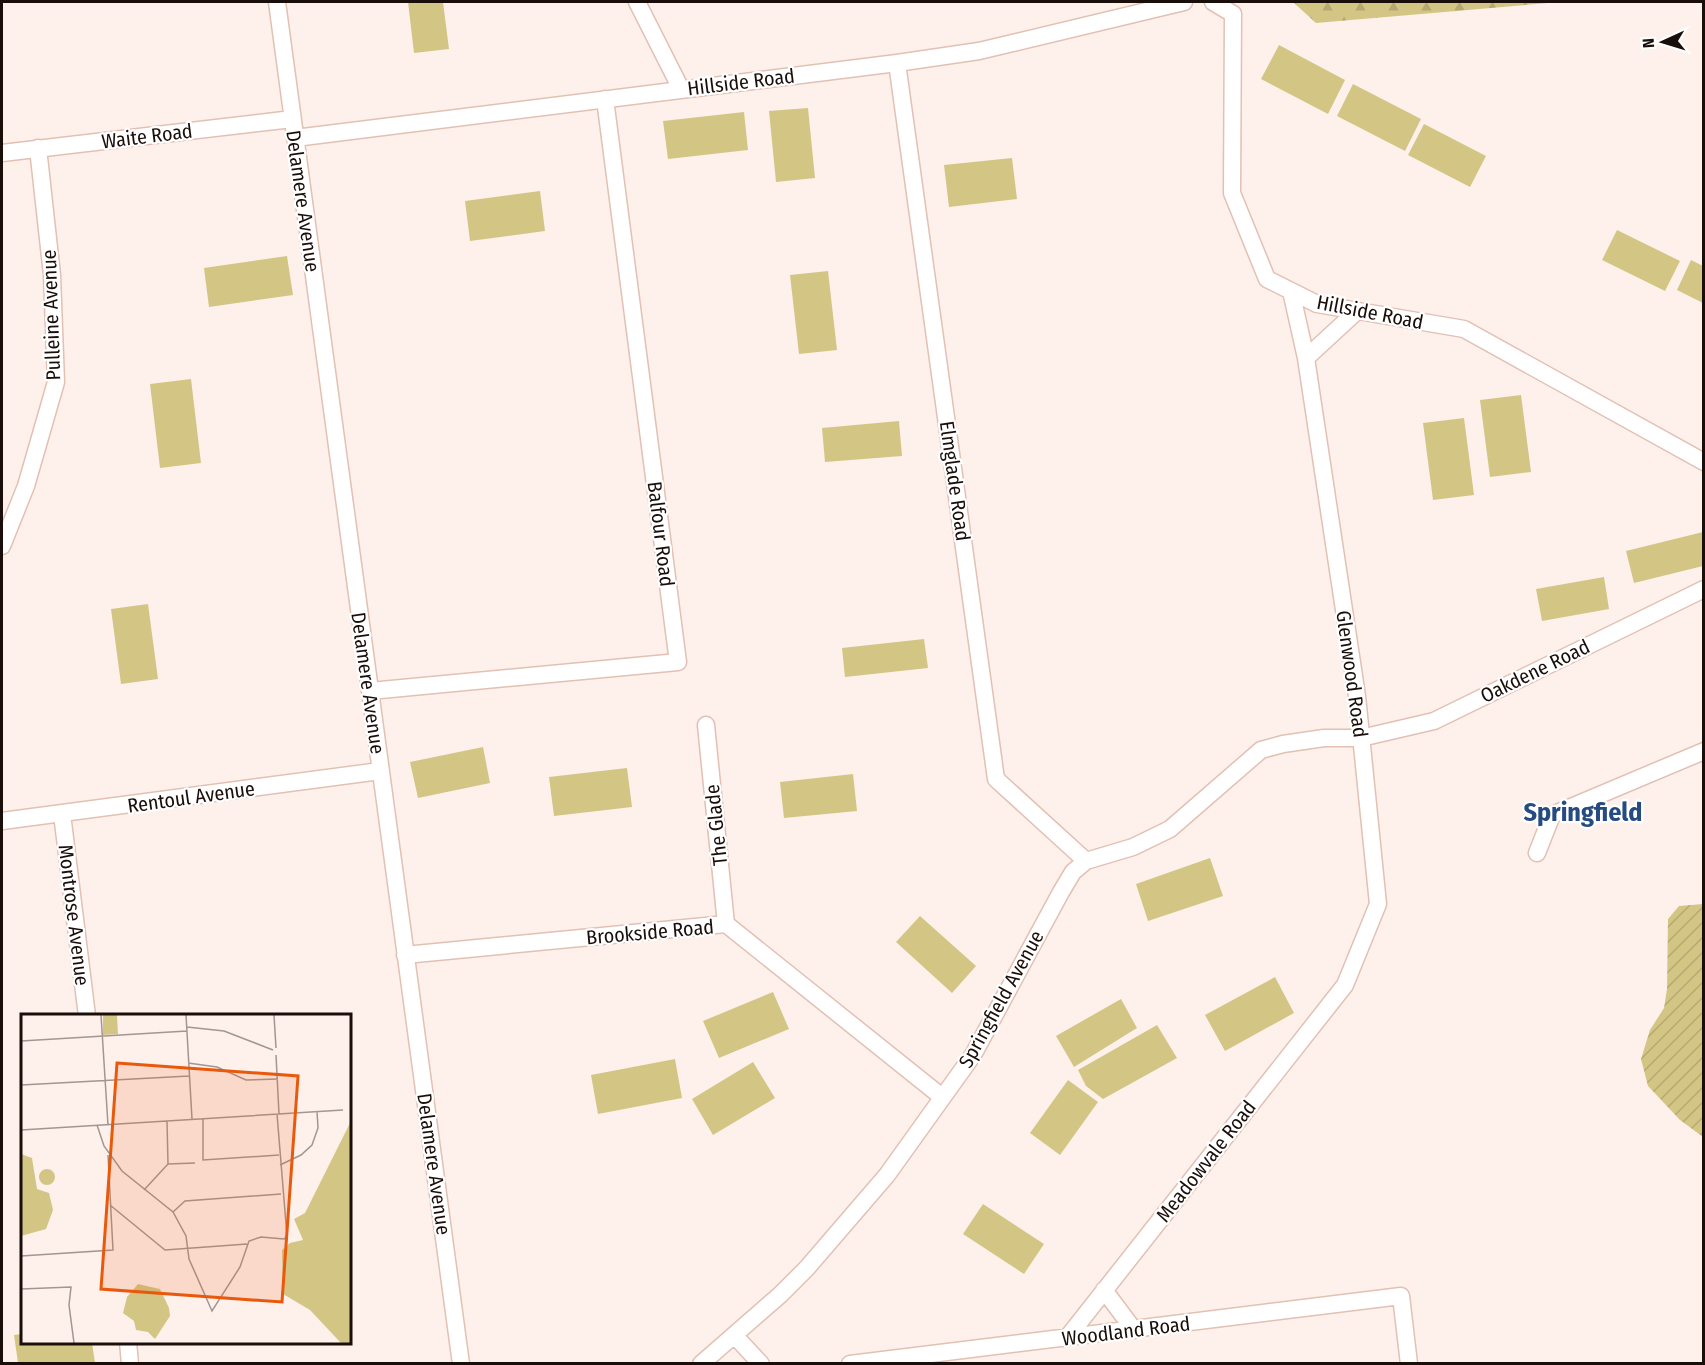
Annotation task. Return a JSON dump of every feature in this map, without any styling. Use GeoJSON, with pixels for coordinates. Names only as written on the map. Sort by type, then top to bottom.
{"type":"FeatureCollection","features":[{"type":"Feature","properties":{"kind":"street","name":"Delamere Avenue"},"geometry":{"type":"LineString","coordinates":[[277,2],[461,1364]]}},
{"type":"Feature","properties":{"kind":"street"},"geometry":{"type":"LineString","coordinates":[[637,2],[681,89]]}},
{"type":"Feature","properties":{"kind":"street","name":"Hillside Road"},"geometry":{"type":"LineString","coordinates":[[295,138],[979,51],[1184,2]]}},
{"type":"Feature","properties":{"kind":"street","name":"Hillside Road"},"geometry":{"type":"LineString","coordinates":[[1212,2],[1233,14],[1232,193],[1267,279],[1317,304],[1464,329],[1704,462]]}},
{"type":"Feature","properties":{"kind":"street","name":"Elmglade Road"},"geometry":{"type":"LineString","coordinates":[[897,63],[996,778],[1086,861]]}},
{"type":"Feature","properties":{"kind":"street","name":"Balfour Road"},"geometry":{"type":"LineString","coordinates":[[370,691],[678,662],[605,99]]}},
{"type":"Feature","properties":{"kind":"street","name":"Waite Road"},"geometry":{"type":"LineString","coordinates":[[2,153],[292,119]]}},
{"type":"Feature","properties":{"kind":"street","name":"Pulleine Avenue"},"geometry":{"type":"LineString","coordinates":[[2,546],[26,486],[56,382],[52,275],[38,148]]}},
{"type":"Feature","properties":{"kind":"street","name":"Glenwood Road"},"geometry":{"type":"LineString","coordinates":[[1291,291],[1306,358],[1357,696],[1378,904],[1346,985]]}},
{"type":"Feature","properties":{"kind":"street"},"geometry":{"type":"LineString","coordinates":[[1306,358],[1357,311]]}},
{"type":"Feature","properties":{"kind":"street","name":"Oakdene Road"},"geometry":{"type":"LineString","coordinates":[[1361,738],[1434,721],[1704,589]]}},
{"type":"Feature","properties":{"kind":"street","name":"The Glade"},"geometry":{"type":"LineString","coordinates":[[706,725],[726,924]]}},
{"type":"Feature","properties":{"kind":"street"},"geometry":{"type":"LineString","coordinates":[[1086,861],[1133,847],[1170,830],[1261,750],[1324,738],[1361,738]]}},
{"type":"Feature","properties":{"kind":"street"},"geometry":{"type":"LineString","coordinates":[[1537,853],[1552,815],[1704,750]]}},
{"type":"Feature","properties":{"kind":"street","name":"Rentoul Avenue"},"geometry":{"type":"LineString","coordinates":[[2,821],[380,771]]}},
{"type":"Feature","properties":{"kind":"street","name":"Montrose Avenue"},"geometry":{"type":"LineString","coordinates":[[62,814],[87,1014]]}},
{"type":"Feature","properties":{"kind":"street","name":"Springfield Avenue"},"geometry":{"type":"LineString","coordinates":[[701,1364],[780,1295],[833,1239],[887,1175],[974,1055],[1061,892],[1074,872],[1086,861]]}},
{"type":"Feature","properties":{"kind":"street","name":"Brookside Road"},"geometry":{"type":"LineString","coordinates":[[405,955],[726,924],[942,1097]]}},
{"type":"Feature","properties":{"kind":"street","name":"Meadowvale Road"},"geometry":{"type":"LineString","coordinates":[[1067,1338],[1346,985]]}},
{"type":"Feature","properties":{"kind":"street"},"geometry":{"type":"LineString","coordinates":[[1104,1290],[1134,1330]]}},
{"type":"Feature","properties":{"kind":"street","name":"Woodland Road"},"geometry":{"type":"LineString","coordinates":[[850,1364],[1401,1296],[1409,1364]]}},
{"type":"Feature","properties":{"kind":"street"},"geometry":{"type":"LineString","coordinates":[[735,1335],[761,1364]]}},
{"type":"Feature","properties":{"kind":"street"},"geometry":{"type":"LineString","coordinates":[[128,1344],[130,1364]]}},
{"type":"Feature","properties":{"kind":"green space"},"geometry":{"type":"Polygon","coordinates":[[[408,2],[443,2],[449,49],[414,53],[408,2]]]}},
{"type":"Feature","properties":{"kind":"green space"},"geometry":{"type":"Polygon","coordinates":[[[1293,2],[1560,2],[1316,23],[1293,2]]]}},
{"type":"Feature","properties":{"kind":"green space"},"geometry":{"type":"Polygon","coordinates":[[[1279,45],[1345,80],[1328,114],[1261,79],[1279,45]]]}},
{"type":"Feature","properties":{"kind":"green space"},"geometry":{"type":"Polygon","coordinates":[[[1353,84],[1421,119],[1405,151],[1337,116],[1353,84]]]}},
{"type":"Feature","properties":{"kind":"green space"},"geometry":{"type":"Polygon","coordinates":[[[808,108],[815,178],[776,182],[769,111],[808,108]]]}},
{"type":"Feature","properties":{"kind":"green space"},"geometry":{"type":"Polygon","coordinates":[[[744,112],[748,150],[668,159],[663,121],[744,112]]]}},
{"type":"Feature","properties":{"kind":"green space"},"geometry":{"type":"Polygon","coordinates":[[[1424,124],[1486,156],[1470,187],[1408,155],[1424,124]]]}},
{"type":"Feature","properties":{"kind":"green space"},"geometry":{"type":"Polygon","coordinates":[[[1012,158],[1017,199],[949,207],[944,165],[1012,158]]]}},
{"type":"Feature","properties":{"kind":"green space"},"geometry":{"type":"Polygon","coordinates":[[[540,191],[545,231],[470,241],[465,201],[540,191]]]}},
{"type":"Feature","properties":{"kind":"green space"},"geometry":{"type":"Polygon","coordinates":[[[1617,230],[1680,261],[1665,291],[1602,260],[1617,230]]]}},
{"type":"Feature","properties":{"kind":"green space"},"geometry":{"type":"Polygon","coordinates":[[[287,256],[293,295],[209,307],[204,268],[287,256]]]}},
{"type":"Feature","properties":{"kind":"green space"},"geometry":{"type":"Polygon","coordinates":[[[1691,260],[1703,266],[1703,303],[1677,290],[1691,260]]]}},
{"type":"Feature","properties":{"kind":"green space"},"geometry":{"type":"Polygon","coordinates":[[[828,271],[837,350],[799,354],[790,275],[828,271]]]}},
{"type":"Feature","properties":{"kind":"green space"},"geometry":{"type":"Polygon","coordinates":[[[191,379],[201,463],[160,468],[150,384],[191,379]]]}},
{"type":"Feature","properties":{"kind":"green space"},"geometry":{"type":"Polygon","coordinates":[[[1521,395],[1531,472],[1490,477],[1480,400],[1521,395]]]}},
{"type":"Feature","properties":{"kind":"green space"},"geometry":{"type":"Polygon","coordinates":[[[1464,418],[1474,495],[1433,500],[1423,423],[1464,418]]]}},
{"type":"Feature","properties":{"kind":"green space"},"geometry":{"type":"Polygon","coordinates":[[[899,421],[902,456],[825,462],[822,428],[899,421]]]}},
{"type":"Feature","properties":{"kind":"green space"},"geometry":{"type":"Polygon","coordinates":[[[1703,532],[1703,566],[1634,583],[1626,551],[1703,532]]]}},
{"type":"Feature","properties":{"kind":"green space"},"geometry":{"type":"Polygon","coordinates":[[[1604,577],[1609,609],[1542,621],[1536,589],[1604,577]]]}},
{"type":"Feature","properties":{"kind":"green space"},"geometry":{"type":"Polygon","coordinates":[[[148,604],[158,679],[121,684],[111,609],[148,604]]]}},
{"type":"Feature","properties":{"kind":"green space"},"geometry":{"type":"Polygon","coordinates":[[[924,639],[928,668],[845,677],[842,648],[924,639]]]}},
{"type":"Feature","properties":{"kind":"green space"},"geometry":{"type":"Polygon","coordinates":[[[483,747],[490,783],[418,798],[410,762],[483,747]]]}},
{"type":"Feature","properties":{"kind":"green space"},"geometry":{"type":"Polygon","coordinates":[[[627,768],[632,807],[554,816],[549,777],[627,768]]]}},
{"type":"Feature","properties":{"kind":"green space"},"geometry":{"type":"Polygon","coordinates":[[[853,774],[857,811],[784,818],[780,782],[853,774]]]}},
{"type":"Feature","properties":{"kind":"green space"},"geometry":{"type":"Polygon","coordinates":[[[1210,858],[1223,896],[1148,921],[1136,884],[1210,858]]]}},
{"type":"Feature","properties":{"kind":"green space"},"geometry":{"type":"Polygon","coordinates":[[[1704,904],[1703,1137],[1680,1120],[1648,1086],[1641,1059],[1650,1030],[1664,1008],[1667,989],[1668,919],[1679,906],[1704,904]]]}},
{"type":"Feature","properties":{"kind":"green space"},"geometry":{"type":"Polygon","coordinates":[[[920,916],[976,966],[952,993],[896,942],[920,916]]]}},
{"type":"Feature","properties":{"kind":"green space"},"geometry":{"type":"Polygon","coordinates":[[[1275,977],[1294,1013],[1225,1051],[1205,1015],[1275,977]]]}},
{"type":"Feature","properties":{"kind":"green space"},"geometry":{"type":"Polygon","coordinates":[[[773,992],[789,1029],[719,1058],[703,1021],[773,992]]]}},
{"type":"Feature","properties":{"kind":"green space"},"geometry":{"type":"Polygon","coordinates":[[[1121,999],[1137,1028],[1074,1067],[1056,1036],[1121,999]]]}},
{"type":"Feature","properties":{"kind":"green space"},"geometry":{"type":"Polygon","coordinates":[[[1157,1025],[1177,1058],[1103,1099],[1086,1086],[1078,1070],[1157,1025]]]}},
{"type":"Feature","properties":{"kind":"green space"},"geometry":{"type":"Polygon","coordinates":[[[675,1059],[682,1098],[598,1114],[591,1075],[675,1059]]]}},
{"type":"Feature","properties":{"kind":"green space"},"geometry":{"type":"Polygon","coordinates":[[[753,1062],[775,1098],[713,1135],[692,1099],[753,1062]]]}},
{"type":"Feature","properties":{"kind":"green space"},"geometry":{"type":"Polygon","coordinates":[[[1068,1080],[1098,1102],[1060,1155],[1030,1133],[1068,1080]]]}},
{"type":"Feature","properties":{"kind":"green space"},"geometry":{"type":"Polygon","coordinates":[[[983,1204],[1044,1244],[1024,1274],[963,1234],[983,1204]]]}},
{"type":"Feature","properties":{"kind":"green space"},"geometry":{"type":"Polygon","coordinates":[[[21,1334],[21,1344],[92,1344],[95,1363],[18,1363],[14,1335],[21,1334]]]}},
{"type":"Feature","properties":{"kind":"district","name":"Springfield"},"geometry":{"type":"Point","coordinates":[1583,812]}}]}
